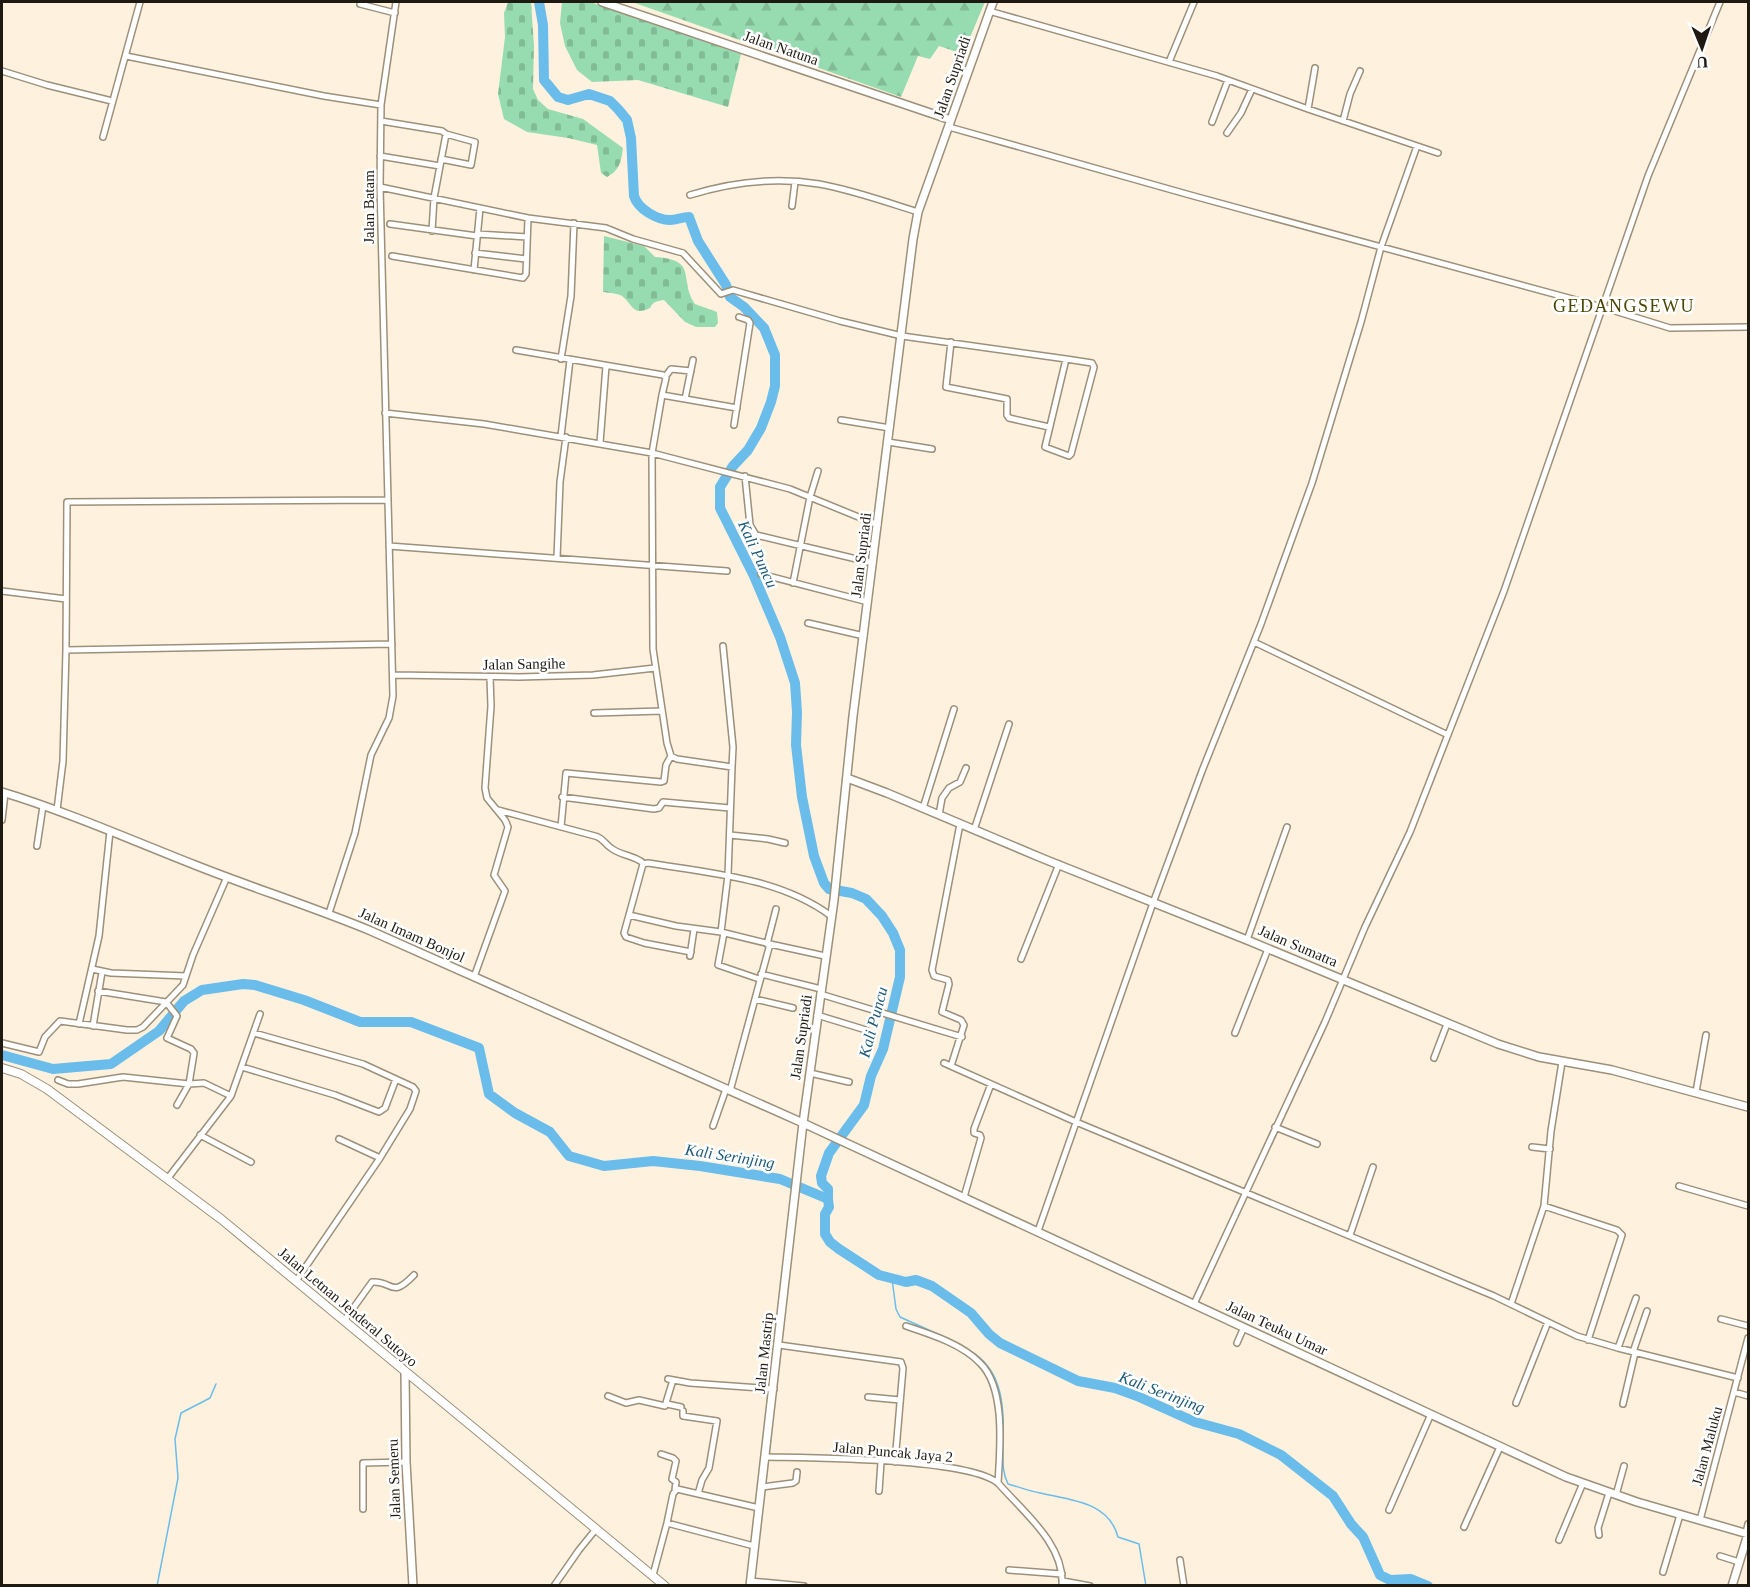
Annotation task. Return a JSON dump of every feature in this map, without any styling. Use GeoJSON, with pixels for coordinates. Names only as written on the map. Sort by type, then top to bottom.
{"type":"FeatureCollection","features":[{"type":"Feature","properties":{"kind":"main road","name":"Jalan Natuna"},"geometry":{"type":"LineString","coordinates":[[602,2],[950,123]]}},
{"type":"Feature","properties":{"kind":"main road","name":"Jalan Supriadi"},"geometry":{"type":"LineString","coordinates":[[803,1123],[834,900],[909,264],[918,212],[993,2]]}},
{"type":"Feature","properties":{"kind":"main road","name":"Jalan Sumatra"},"geometry":{"type":"LineString","coordinates":[[847,778],[1247,939],[1498,1044],[1539,1057],[1612,1070],[1749,1107]]}},
{"type":"Feature","properties":{"kind":"main road","name":"Jalan Imam Bonjol"},"geometry":{"type":"LineString","coordinates":[[3,793],[57,810],[227,877],[329,913],[803,1123]]}},
{"type":"Feature","properties":{"kind":"main road","name":"Jalan Letnan Jenderal Sutoyo"},"geometry":{"type":"LineString","coordinates":[[2,1068],[21,1074],[47,1089],[168,1178],[665,1586]]}},
{"type":"Feature","properties":{"kind":"main road","name":"Jalan Teuku Umar"},"geometry":{"type":"LineString","coordinates":[[803,1123],[1500,1447],[1612,1494],[1747,1534]]}},
{"type":"Feature","properties":{"kind":"main road","name":"Jalan Mastrip"},"geometry":{"type":"LineString","coordinates":[[750,1583],[803,1123]]}},
{"type":"Feature","properties":{"kind":"main road","name":"Jalan Semeru"},"geometry":{"type":"LineString","coordinates":[[405,1372],[406,1462],[413,1586]]}},
{"type":"Feature","properties":{"kind":"main road"},"geometry":{"type":"LineString","coordinates":[[1732,1586],[1747,1534]]}},
{"type":"Feature","properties":{"kind":"street"},"geometry":{"type":"LineString","coordinates":[[103,137],[140,2]]}},
{"type":"Feature","properties":{"kind":"street","name":"Jalan Batam"},"geometry":{"type":"LineString","coordinates":[[329,913],[355,833],[371,755],[389,718],[393,696],[380,156],[381,105],[396,2]]}},
{"type":"Feature","properties":{"kind":"street"},"geometry":{"type":"LineString","coordinates":[[1169,62],[1194,2]]}},
{"type":"Feature","properties":{"kind":"street"},"geometry":{"type":"LineString","coordinates":[[1194,1304],[1410,832],[1504,591],[1648,176],[1720,2]]}},
{"type":"Feature","properties":{"kind":"street"},"geometry":{"type":"LineString","coordinates":[[360,4],[395,14]]}},
{"type":"Feature","properties":{"kind":"street"},"geometry":{"type":"LineString","coordinates":[[990,11],[1228,80],[1438,153]]}},
{"type":"Feature","properties":{"kind":"street"},"geometry":{"type":"LineString","coordinates":[[126,56],[324,96],[381,105]]}},
{"type":"Feature","properties":{"kind":"street"},"geometry":{"type":"LineString","coordinates":[[1308,109],[1315,68]]}},
{"type":"Feature","properties":{"kind":"street"},"geometry":{"type":"LineString","coordinates":[[2,71],[112,101]]}},
{"type":"Feature","properties":{"kind":"street"},"geometry":{"type":"LineString","coordinates":[[1343,121],[1350,94],[1360,71]]}},
{"type":"Feature","properties":{"kind":"street"},"geometry":{"type":"LineString","coordinates":[[1212,122],[1228,80]]}},
{"type":"Feature","properties":{"kind":"street"},"geometry":{"type":"LineString","coordinates":[[1227,133],[1252,89]]}},
{"type":"Feature","properties":{"kind":"street"},"geometry":{"type":"LineString","coordinates":[[380,156],[470,165],[473,164],[476,142],[442,131],[381,121]]}},
{"type":"Feature","properties":{"kind":"street"},"geometry":{"type":"LineString","coordinates":[[950,123],[1670,328],[1749,327]]}},
{"type":"Feature","properties":{"kind":"street"},"geometry":{"type":"LineString","coordinates":[[432,231],[446,134]]}},
{"type":"Feature","properties":{"kind":"street"},"geometry":{"type":"LineString","coordinates":[[1038,1231],[1153,903],[1254,642],[1322,453],[1381,246],[1417,146]]}},
{"type":"Feature","properties":{"kind":"street"},"geometry":{"type":"LineString","coordinates":[[690,195],[742,183],[795,182],[836,188],[918,212]]}},
{"type":"Feature","properties":{"kind":"street"},"geometry":{"type":"LineString","coordinates":[[792,206],[795,182]]}},
{"type":"Feature","properties":{"kind":"street"},"geometry":{"type":"LineString","coordinates":[[380,187],[528,218],[606,228],[633,239],[678,251],[690,259],[722,294],[733,290],[840,321],[902,336],[951,342],[1066,359],[1092,363],[1095,368],[1070,456],[1045,447],[1066,359]]}},
{"type":"Feature","properties":{"kind":"street"},"geometry":{"type":"LineString","coordinates":[[474,270],[480,208]]}},
{"type":"Feature","properties":{"kind":"street"},"geometry":{"type":"LineString","coordinates":[[392,256],[523,278],[526,274],[528,218]]}},
{"type":"Feature","properties":{"kind":"street"},"geometry":{"type":"LineString","coordinates":[[561,358],[571,296],[574,223]]}},
{"type":"Feature","properties":{"kind":"street"},"geometry":{"type":"LineString","coordinates":[[390,224],[432,231],[527,237]]}},
{"type":"Feature","properties":{"kind":"street"},"geometry":{"type":"LineString","coordinates":[[475,253],[526,260]]}},
{"type":"Feature","properties":{"kind":"street"},"geometry":{"type":"LineString","coordinates":[[734,424],[750,321],[739,317]]}},
{"type":"Feature","properties":{"kind":"street"},"geometry":{"type":"LineString","coordinates":[[951,342],[946,387],[1007,399],[1009,418],[1049,427]]}},
{"type":"Feature","properties":{"kind":"street"},"geometry":{"type":"LineString","coordinates":[[516,350],[666,377]]}},
{"type":"Feature","properties":{"kind":"street"},"geometry":{"type":"LineString","coordinates":[[557,558],[560,482],[570,360]]}},
{"type":"Feature","properties":{"kind":"street"},"geometry":{"type":"LineString","coordinates":[[685,399],[693,360]]}},
{"type":"Feature","properties":{"kind":"street"},"geometry":{"type":"LineString","coordinates":[[600,443],[606,366]]}},
{"type":"Feature","properties":{"kind":"street"},"geometry":{"type":"LineString","coordinates":[[561,827],[566,773],[661,782],[664,780],[671,756],[655,668],[652,620],[654,566],[652,453],[666,377],[671,369],[691,371]]}},
{"type":"Feature","properties":{"kind":"street"},"geometry":{"type":"LineString","coordinates":[[662,396],[737,408]]}},
{"type":"Feature","properties":{"kind":"street"},"geometry":{"type":"LineString","coordinates":[[385,413],[449,419],[652,453],[734,473],[810,496],[878,525]]}},
{"type":"Feature","properties":{"kind":"street"},"geometry":{"type":"LineString","coordinates":[[841,420],[890,428]]}},
{"type":"Feature","properties":{"kind":"street"},"geometry":{"type":"LineString","coordinates":[[888,442],[932,449]]}},
{"type":"Feature","properties":{"kind":"street"},"geometry":{"type":"LineString","coordinates":[[793,583],[810,496],[818,471]]}},
{"type":"Feature","properties":{"kind":"street"},"geometry":{"type":"LineString","coordinates":[[745,476],[750,525],[756,535],[873,562]]}},
{"type":"Feature","properties":{"kind":"street"},"geometry":{"type":"LineString","coordinates":[[57,810],[63,761],[67,502],[387,500]]}},
{"type":"Feature","properties":{"kind":"street"},"geometry":{"type":"LineString","coordinates":[[389,546],[727,571]]}},
{"type":"Feature","properties":{"kind":"street"},"geometry":{"type":"LineString","coordinates":[[761,574],[868,602]]}},
{"type":"Feature","properties":{"kind":"street"},"geometry":{"type":"LineString","coordinates":[[2,591],[66,599]]}},
{"type":"Feature","properties":{"kind":"street"},"geometry":{"type":"LineString","coordinates":[[808,623],[864,636]]}},
{"type":"Feature","properties":{"kind":"street"},"geometry":{"type":"LineString","coordinates":[[1254,642],[1448,735]]}},
{"type":"Feature","properties":{"kind":"street"},"geometry":{"type":"LineString","coordinates":[[66,650],[392,644]]}},
{"type":"Feature","properties":{"kind":"street"},"geometry":{"type":"LineString","coordinates":[[723,646],[733,747],[728,875],[718,965],[820,991],[962,1037]]}},
{"type":"Feature","properties":{"kind":"street","name":"Jalan Sangihe"},"geometry":{"type":"LineString","coordinates":[[393,675],[490,677],[592,675],[655,668]]}},
{"type":"Feature","properties":{"kind":"street"},"geometry":{"type":"LineString","coordinates":[[474,977],[505,891],[495,875],[508,827],[487,798],[485,788],[491,706],[490,677]]}},
{"type":"Feature","properties":{"kind":"street"},"geometry":{"type":"LineString","coordinates":[[923,808],[954,709]]}},
{"type":"Feature","properties":{"kind":"street"},"geometry":{"type":"LineString","coordinates":[[594,713],[662,711]]}},
{"type":"Feature","properties":{"kind":"street"},"geometry":{"type":"LineString","coordinates":[[974,830],[1009,724]]}},
{"type":"Feature","properties":{"kind":"street"},"geometry":{"type":"LineString","coordinates":[[671,756],[682,761],[732,767]]}},
{"type":"Feature","properties":{"kind":"street"},"geometry":{"type":"LineString","coordinates":[[939,815],[942,798],[950,788],[960,782],[966,768]]}},
{"type":"Feature","properties":{"kind":"street"},"geometry":{"type":"LineString","coordinates":[[2,820],[3,793]]}},
{"type":"Feature","properties":{"kind":"street"},"geometry":{"type":"LineString","coordinates":[[562,797],[654,809],[659,808],[663,802],[730,808]]}},
{"type":"Feature","properties":{"kind":"street"},"geometry":{"type":"LineString","coordinates":[[37,846],[43,806]]}},
{"type":"Feature","properties":{"kind":"street"},"geometry":{"type":"LineString","coordinates":[[496,810],[602,838],[613,850],[636,857],[643,863],[728,875],[801,897],[831,916]]}},
{"type":"Feature","properties":{"kind":"street"},"geometry":{"type":"LineString","coordinates":[[951,1066],[962,1037],[963,1022],[942,1012],[949,984],[948,980],[934,976],[932,970],[960,824]]}},
{"type":"Feature","properties":{"kind":"street"},"geometry":{"type":"LineString","coordinates":[[1247,939],[1287,827]]}},
{"type":"Feature","properties":{"kind":"street"},"geometry":{"type":"LineString","coordinates":[[79,1024],[101,919],[110,831]]}},
{"type":"Feature","properties":{"kind":"street"},"geometry":{"type":"LineString","coordinates":[[730,835],[768,838],[785,843]]}},
{"type":"Feature","properties":{"kind":"street"},"geometry":{"type":"LineString","coordinates":[[643,863],[624,933],[626,938],[690,954],[694,929]]}},
{"type":"Feature","properties":{"kind":"street"},"geometry":{"type":"LineString","coordinates":[[1021,959],[1059,864]]}},
{"type":"Feature","properties":{"kind":"street"},"geometry":{"type":"LineString","coordinates":[[2,1043],[39,1052],[42,1050],[44,1038],[58,1022],[137,1030],[143,1027],[180,988],[227,877]]}},
{"type":"Feature","properties":{"kind":"street"},"geometry":{"type":"LineString","coordinates":[[713,1126],[728,1090],[755,999],[776,909]]}},
{"type":"Feature","properties":{"kind":"street"},"geometry":{"type":"LineString","coordinates":[[629,915],[825,956]]}},
{"type":"Feature","properties":{"kind":"street"},"geometry":{"type":"LineString","coordinates":[[1234,1033],[1268,949]]}},
{"type":"Feature","properties":{"kind":"street"},"geometry":{"type":"LineString","coordinates":[[92,969],[102,972],[186,976]]}},
{"type":"Feature","properties":{"kind":"street"},"geometry":{"type":"LineString","coordinates":[[93,1026],[102,972]]}},
{"type":"Feature","properties":{"kind":"street"},"geometry":{"type":"LineString","coordinates":[[98,991],[166,1002],[177,1016],[167,1038],[191,1049],[194,1053],[189,1084],[177,1105]]}},
{"type":"Feature","properties":{"kind":"street"},"geometry":{"type":"LineString","coordinates":[[755,999],[793,1008]]}},
{"type":"Feature","properties":{"kind":"street"},"geometry":{"type":"LineString","coordinates":[[168,1178],[231,1096],[260,1014]]}},
{"type":"Feature","properties":{"kind":"street"},"geometry":{"type":"LineString","coordinates":[[817,1015],[866,1030]]}},
{"type":"Feature","properties":{"kind":"street"},"geometry":{"type":"LineString","coordinates":[[1434,1058],[1448,1024]]}},
{"type":"Feature","properties":{"kind":"street"},"geometry":{"type":"LineString","coordinates":[[254,1033],[354,1061],[415,1088],[416,1094],[401,1125],[296,1281]]}},
{"type":"Feature","properties":{"kind":"street"},"geometry":{"type":"LineString","coordinates":[[1696,1092],[1707,1035]]}},
{"type":"Feature","properties":{"kind":"street"},"geometry":{"type":"LineString","coordinates":[[1511,1304],[1544,1206],[1562,1062]]}},
{"type":"Feature","properties":{"kind":"street"},"geometry":{"type":"LineString","coordinates":[[944,1063],[1076,1122],[1511,1304],[1587,1340],[1738,1378]]}},
{"type":"Feature","properties":{"kind":"street"},"geometry":{"type":"LineString","coordinates":[[242,1067],[335,1095],[379,1112],[385,1108],[396,1079]]}},
{"type":"Feature","properties":{"kind":"street"},"geometry":{"type":"LineString","coordinates":[[810,1073],[849,1082]]}},
{"type":"Feature","properties":{"kind":"street"},"geometry":{"type":"LineString","coordinates":[[58,1080],[68,1084],[78,1084],[123,1077],[189,1084],[204,1083],[231,1096]]}},
{"type":"Feature","properties":{"kind":"street"},"geometry":{"type":"LineString","coordinates":[[964,1197],[981,1138],[980,1135],[974,1133],[974,1129],[991,1084]]}},
{"type":"Feature","properties":{"kind":"street"},"geometry":{"type":"LineString","coordinates":[[1275,1126],[1317,1143]]}},
{"type":"Feature","properties":{"kind":"street"},"geometry":{"type":"LineString","coordinates":[[200,1135],[251,1162]]}},
{"type":"Feature","properties":{"kind":"street"},"geometry":{"type":"LineString","coordinates":[[339,1139],[380,1158]]}},
{"type":"Feature","properties":{"kind":"street"},"geometry":{"type":"LineString","coordinates":[[1532,1147],[1550,1149]]}},
{"type":"Feature","properties":{"kind":"street"},"geometry":{"type":"LineString","coordinates":[[1350,1235],[1373,1167]]}},
{"type":"Feature","properties":{"kind":"street"},"geometry":{"type":"LineString","coordinates":[[1679,1186],[1749,1206]]}},
{"type":"Feature","properties":{"kind":"street"},"geometry":{"type":"LineString","coordinates":[[1544,1206],[1617,1230],[1622,1235],[1587,1340]]}},
{"type":"Feature","properties":{"kind":"street"},"geometry":{"type":"LineString","coordinates":[[344,1321],[373,1282],[396,1288],[414,1275]]}},
{"type":"Feature","properties":{"kind":"street"},"geometry":{"type":"LineString","coordinates":[[1618,1348],[1636,1298]]}},
{"type":"Feature","properties":{"kind":"street"},"geometry":{"type":"LineString","coordinates":[[1623,1404],[1634,1352],[1647,1311]]}},
{"type":"Feature","properties":{"kind":"street"},"geometry":{"type":"LineString","coordinates":[[1721,1319],[1749,1326]]}},
{"type":"Feature","properties":{"kind":"street"},"geometry":{"type":"LineString","coordinates":[[1516,1403],[1548,1322]]}},
{"type":"Feature","properties":{"kind":"street"},"geometry":{"type":"LineString","coordinates":[[906,1326],[956,1346],[976,1358],[987,1370],[997,1400],[998,1483]]}},
{"type":"Feature","properties":{"kind":"street"},"geometry":{"type":"LineString","coordinates":[[1237,1343],[1244,1327]]}},
{"type":"Feature","properties":{"kind":"street","name":"Jalan Maluku"},"geometry":{"type":"LineString","coordinates":[[1700,1520],[1748,1338]]}},
{"type":"Feature","properties":{"kind":"street"},"geometry":{"type":"LineString","coordinates":[[779,1345],[901,1362],[903,1368],[895,1462]]}},
{"type":"Feature","properties":{"kind":"street"},"geometry":{"type":"LineString","coordinates":[[667,1404],[671,1380],[714,1386],[774,1389]]}},
{"type":"Feature","properties":{"kind":"street"},"geometry":{"type":"LineString","coordinates":[[1734,1392],[1749,1396]]}},
{"type":"Feature","properties":{"kind":"street"},"geometry":{"type":"LineString","coordinates":[[608,1396],[626,1403],[639,1400],[664,1407],[667,1404],[682,1409],[683,1416],[717,1421],[709,1468],[698,1494]]}},
{"type":"Feature","properties":{"kind":"street"},"geometry":{"type":"LineString","coordinates":[[867,1397],[900,1400]]}},
{"type":"Feature","properties":{"kind":"street"},"geometry":{"type":"LineString","coordinates":[[1389,1510],[1431,1414]]}},
{"type":"Feature","properties":{"kind":"street"},"geometry":{"type":"LineString","coordinates":[[1464,1527],[1500,1447]]}},
{"type":"Feature","properties":{"kind":"street"},"geometry":{"type":"LineString","coordinates":[[653,1575],[668,1523],[676,1482],[671,1477],[676,1461],[661,1454]]}},
{"type":"Feature","properties":{"kind":"street","name":"Jalan Puncak Jaya 2"},"geometry":{"type":"LineString","coordinates":[[766,1457],[895,1462],[956,1469],[984,1475],[998,1483],[1049,1540],[1060,1562],[1064,1581]]}},
{"type":"Feature","properties":{"kind":"street"},"geometry":{"type":"LineString","coordinates":[[363,1509],[363,1463],[406,1462]]}},
{"type":"Feature","properties":{"kind":"street"},"geometry":{"type":"LineString","coordinates":[[879,1491],[881,1462]]}},
{"type":"Feature","properties":{"kind":"street"},"geometry":{"type":"LineString","coordinates":[[1599,1535],[1598,1528],[1624,1466]]}},
{"type":"Feature","properties":{"kind":"street"},"geometry":{"type":"LineString","coordinates":[[762,1487],[793,1483],[797,1472]]}},
{"type":"Feature","properties":{"kind":"street"},"geometry":{"type":"LineString","coordinates":[[1559,1540],[1583,1483]]}},
{"type":"Feature","properties":{"kind":"street"},"geometry":{"type":"LineString","coordinates":[[675,1490],[759,1508]]}},
{"type":"Feature","properties":{"kind":"street"},"geometry":{"type":"LineString","coordinates":[[1663,1572],[1680,1515]]}},
{"type":"Feature","properties":{"kind":"street"},"geometry":{"type":"LineString","coordinates":[[668,1523],[754,1546]]}},
{"type":"Feature","properties":{"kind":"street"},"geometry":{"type":"LineString","coordinates":[[1747,1534],[1749,1524]]}},
{"type":"Feature","properties":{"kind":"street"},"geometry":{"type":"LineString","coordinates":[[554,1586],[596,1528]]}},
{"type":"Feature","properties":{"kind":"street"},"geometry":{"type":"LineString","coordinates":[[1720,1556],[1739,1562]]}},
{"type":"Feature","properties":{"kind":"street"},"geometry":{"type":"LineString","coordinates":[[1180,1560],[1184,1586]]}},
{"type":"Feature","properties":{"kind":"street"},"geometry":{"type":"LineString","coordinates":[[1009,1570],[1090,1586]]}},
{"type":"Feature","properties":{"kind":"street"},"geometry":{"type":"LineString","coordinates":[[750,1583],[804,1586]]}},
{"type":"Feature","properties":{"kind":"green space"},"geometry":{"type":"Polygon","coordinates":[[[508,2],[531,2],[534,46],[533,89],[538,100],[548,109],[583,119],[623,148],[619,165],[607,177],[601,173],[597,145],[527,132],[504,119],[498,94],[505,37],[504,13],[508,2]]]}},
{"type":"Feature","properties":{"kind":"green space"},"geometry":{"type":"Polygon","coordinates":[[[562,2],[590,2],[741,54],[728,107],[638,80],[592,82],[577,70],[565,46],[560,23],[562,2]]]}},
{"type":"Feature","properties":{"kind":"green space"},"geometry":{"type":"Polygon","coordinates":[[[632,2],[985,2],[963,54],[939,46],[930,59],[918,56],[901,97],[632,2]]]}},
{"type":"Feature","properties":{"kind":"green space"},"geometry":{"type":"Polygon","coordinates":[[[604,236],[644,246],[655,257],[669,259],[683,266],[690,295],[695,304],[717,312],[718,323],[715,327],[696,327],[685,322],[664,300],[640,311],[633,308],[622,296],[603,292],[604,236]]]}},
{"type":"Feature","properties":{"kind":"waterway","name":"Kali Puncu"},"geometry":{"type":"LineString","coordinates":[[539,2],[543,25],[544,80],[558,97],[568,100],[589,94],[610,101],[618,109],[627,120],[631,138],[636,201],[649,213],[659,218],[670,220],[689,217],[698,241],[726,285],[730,297],[744,307],[764,328],[775,355],[775,386],[771,402],[761,428],[748,450],[733,466],[720,487],[720,508],[754,576],[780,637],[795,683],[796,745],[802,797],[814,856],[824,883],[829,889],[852,893],[866,899],[882,916],[900,950],[900,977],[883,1049],[871,1076],[864,1105],[829,1153],[821,1176],[822,1183],[828,1189],[828,1199]]}},
{"type":"Feature","properties":{"kind":"waterway","name":"Kali Serinjing"},"geometry":{"type":"LineString","coordinates":[[2,1055],[53,1069],[111,1064],[159,1031],[184,1001],[202,990],[243,984],[255,985],[304,1000],[360,1022],[411,1022],[479,1048],[489,1094],[515,1113],[550,1132],[569,1156],[604,1166],[653,1161],[780,1179],[828,1199],[825,1234],[830,1242],[879,1275],[906,1282],[916,1280],[932,1286],[971,1313],[1000,1343],[1078,1381],[1115,1388],[1137,1396],[1195,1422],[1239,1434],[1281,1455],[1333,1496],[1351,1524],[1363,1537],[1380,1575],[1390,1580],[1411,1579],[1428,1586]]}},
{"type":"Feature","properties":{"kind":"waterway"},"geometry":{"type":"LineString","coordinates":[[892,1279],[896,1309],[900,1317],[942,1336]]}},
{"type":"Feature","properties":{"kind":"waterway"},"geometry":{"type":"LineString","coordinates":[[968,1350],[989,1368],[1000,1392],[1003,1420],[1003,1466],[1008,1484],[1076,1501],[1098,1510],[1113,1525],[1118,1537],[1139,1544],[1146,1586]]}},
{"type":"Feature","properties":{"kind":"waterway"},"geometry":{"type":"LineString","coordinates":[[157,1586],[178,1478],[175,1439],[181,1413],[210,1398],[216,1384]]}},
{"type":"Feature","properties":{"kind":"district","name":"GEDANGSEWU"},"geometry":{"type":"Point","coordinates":[1624,306]}}]}
